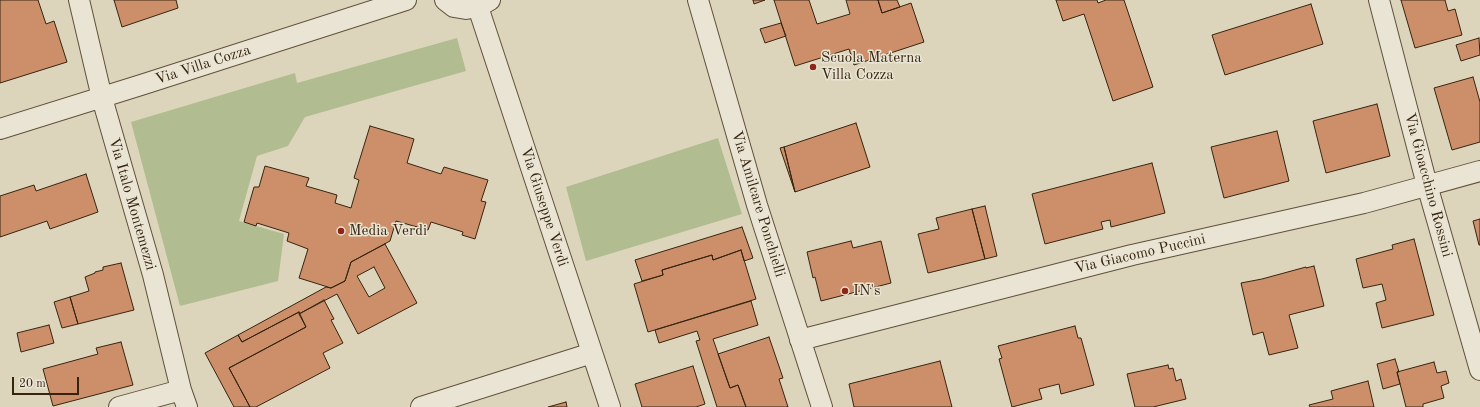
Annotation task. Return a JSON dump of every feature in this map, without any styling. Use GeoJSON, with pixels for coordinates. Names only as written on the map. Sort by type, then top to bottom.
{"type":"FeatureCollection","features":[{"type":"Feature","properties":{"kind":"street","name":"Via Italo Montemezzi"},"geometry":{"type":"LineString","coordinates":[[79,0],[102,98],[153,275],[184,399]]}},
{"type":"Feature","properties":{"kind":"street","name":"Via Villa Cozza"},"geometry":{"type":"LineString","coordinates":[[0,129],[102,98],[406,0]]}},
{"type":"Feature","properties":{"kind":"street","name":"Via Giuseppe Verdi"},"geometry":{"type":"LineString","coordinates":[[444,0],[454,6],[466,9],[484,4],[610,407]]}},
{"type":"Feature","properties":{"kind":"street","name":"Via Amilcare Ponchielli"},"geometry":{"type":"LineString","coordinates":[[698,0],[757,205],[822,407]]}},
{"type":"Feature","properties":{"kind":"street","name":"Via Gioacchino Rossini"},"geometry":{"type":"LineString","coordinates":[[1379,0],[1427,185],[1480,370]]}},
{"type":"Feature","properties":{"kind":"street","name":"Via Giacomo Puccini"},"geometry":{"type":"LineString","coordinates":[[800,340],[1132,255],[1364,203],[1480,171]]}},
{"type":"Feature","properties":{"kind":"street"},"geometry":{"type":"LineString","coordinates":[[421,407],[592,353]]}},
{"type":"Feature","properties":{"kind":"street"},"geometry":{"type":"LineString","coordinates":[[119,407],[184,399]]}},
{"type":"Feature","properties":{"kind":"green space"},"geometry":{"type":"Polygon","coordinates":[[[457,38],[466,71],[305,117],[288,146],[257,156],[239,221],[284,234],[278,281],[180,306],[131,122],[295,73],[297,83],[457,38]]]}},
{"type":"Feature","properties":{"kind":"green space"},"geometry":{"type":"Polygon","coordinates":[[[718,138],[742,214],[586,261],[566,187],[718,138]]]}},
{"type":"Feature","properties":{"kind":"building"},"geometry":{"type":"Polygon","coordinates":[[[0,0],[38,0],[46,24],[54,21],[67,62],[0,83],[0,0]]]}},
{"type":"Feature","properties":{"kind":"building"},"geometry":{"type":"Polygon","coordinates":[[[114,0],[176,0],[178,8],[122,27],[114,0]]]}},
{"type":"Feature","properties":{"kind":"building"},"geometry":{"type":"Polygon","coordinates":[[[753,0],[765,0],[754,4],[753,0]]]}},
{"type":"Feature","properties":{"kind":"building"},"geometry":{"type":"Polygon","coordinates":[[[774,0],[809,0],[817,24],[850,14],[846,0],[878,0],[882,13],[911,3],[924,42],[854,65],[849,49],[795,66],[774,0]]]}},
{"type":"Feature","properties":{"kind":"building"},"geometry":{"type":"Polygon","coordinates":[[[878,0],[897,0],[900,7],[882,13],[878,0]]]}},
{"type":"Feature","properties":{"kind":"building"},"geometry":{"type":"Polygon","coordinates":[[[1056,0],[1097,0],[1098,3],[1106,0],[1124,0],[1153,87],[1113,101],[1084,14],[1063,21],[1056,0]]]}},
{"type":"Feature","properties":{"kind":"building"},"geometry":{"type":"Polygon","coordinates":[[[1401,0],[1445,0],[1448,11],[1455,9],[1462,35],[1415,48],[1401,0]]]}},
{"type":"Feature","properties":{"kind":"building"},"geometry":{"type":"Polygon","coordinates":[[[1311,4],[1323,44],[1225,75],[1212,35],[1311,4]]]}},
{"type":"Feature","properties":{"kind":"building"},"geometry":{"type":"Polygon","coordinates":[[[781,23],[786,36],[765,43],[760,29],[781,23]]]}},
{"type":"Feature","properties":{"kind":"building"},"geometry":{"type":"Polygon","coordinates":[[[1479,38],[1480,55],[1461,61],[1456,45],[1479,38]]]}},
{"type":"Feature","properties":{"kind":"building"},"geometry":{"type":"Polygon","coordinates":[[[1473,77],[1480,102],[1480,142],[1452,150],[1434,88],[1473,77]]]}},
{"type":"Feature","properties":{"kind":"building"},"geometry":{"type":"Polygon","coordinates":[[[1377,104],[1390,156],[1326,173],[1313,121],[1377,104]]]}},
{"type":"Feature","properties":{"kind":"building"},"geometry":{"type":"Polygon","coordinates":[[[856,123],[870,167],[795,192],[784,147],[856,123]]]}},
{"type":"Feature","properties":{"kind":"building"},"geometry":{"type":"Polygon","coordinates":[[[370,126],[414,139],[407,163],[441,174],[444,167],[488,180],[481,201],[486,202],[475,239],[462,235],[463,232],[431,222],[428,230],[396,221],[390,241],[351,262],[345,281],[331,288],[299,278],[308,249],[287,241],[289,233],[257,223],[256,226],[244,222],[254,187],[259,187],[265,166],[309,178],[306,186],[337,195],[335,203],[351,208],[359,180],[354,178],[370,126]]]}},
{"type":"Feature","properties":{"kind":"building"},"geometry":{"type":"Polygon","coordinates":[[[1277,131],[1289,181],[1224,198],[1211,147],[1277,131]]]}},
{"type":"Feature","properties":{"kind":"building"},"geometry":{"type":"Polygon","coordinates":[[[784,147],[795,192],[780,148],[784,147]]]}},
{"type":"Feature","properties":{"kind":"building"},"geometry":{"type":"Polygon","coordinates":[[[1152,163],[1165,213],[1111,227],[1110,220],[1101,222],[1103,229],[1045,244],[1032,194],[1152,163]]]}},
{"type":"Feature","properties":{"kind":"building"},"geometry":{"type":"Polygon","coordinates":[[[86,174],[98,212],[50,229],[47,221],[0,237],[0,196],[34,185],[36,191],[86,174]]]}},
{"type":"Feature","properties":{"kind":"building"},"geometry":{"type":"Polygon","coordinates":[[[985,206],[997,256],[985,259],[972,209],[985,206]]]}},
{"type":"Feature","properties":{"kind":"building"},"geometry":{"type":"Polygon","coordinates":[[[972,209],[985,259],[928,273],[918,234],[939,229],[936,218],[972,209]]]}},
{"type":"Feature","properties":{"kind":"building"},"geometry":{"type":"Polygon","coordinates":[[[1480,219],[1480,245],[1479,245],[1473,221],[1480,219]]]}},
{"type":"Feature","properties":{"kind":"building"},"geometry":{"type":"Polygon","coordinates":[[[742,227],[753,258],[744,261],[741,250],[713,260],[712,255],[662,270],[663,275],[642,281],[635,260],[742,227]]]}},
{"type":"Feature","properties":{"kind":"building"},"geometry":{"type":"Polygon","coordinates":[[[1414,239],[1434,315],[1382,328],[1376,303],[1386,300],[1382,284],[1363,288],[1356,259],[1393,249],[1392,245],[1414,239]]]}},
{"type":"Feature","properties":{"kind":"building"},"geometry":{"type":"Polygon","coordinates":[[[851,241],[853,248],[881,241],[891,283],[821,301],[815,277],[813,278],[807,252],[851,241]]]}},
{"type":"Feature","properties":{"kind":"building"},"geometry":{"type":"Polygon","coordinates":[[[385,244],[417,303],[358,334],[337,294],[242,342],[238,335],[326,287],[331,288],[345,281],[351,262],[385,244]],[[374,267],[357,276],[369,297],[385,288],[374,267]]]}},
{"type":"Feature","properties":{"kind":"building"},"geometry":{"type":"Polygon","coordinates":[[[741,250],[756,299],[648,332],[634,284],[663,275],[662,270],[712,255],[713,260],[741,250]]]}},
{"type":"Feature","properties":{"kind":"building"},"geometry":{"type":"Polygon","coordinates":[[[121,263],[134,310],[78,324],[70,297],[89,291],[85,277],[103,270],[103,267],[121,263]]]}},
{"type":"Feature","properties":{"kind":"building"},"geometry":{"type":"Polygon","coordinates":[[[1314,266],[1324,306],[1289,315],[1298,348],[1269,355],[1263,332],[1253,335],[1241,283],[1314,266]]]}},
{"type":"Feature","properties":{"kind":"building"},"geometry":{"type":"Polygon","coordinates":[[[70,297],[78,324],[62,328],[54,302],[70,297]]]}},
{"type":"Feature","properties":{"kind":"building"},"geometry":{"type":"Polygon","coordinates":[[[324,300],[334,319],[331,320],[343,343],[323,353],[330,368],[256,407],[250,407],[229,368],[306,327],[299,314],[324,300]]]}},
{"type":"Feature","properties":{"kind":"building"},"geometry":{"type":"Polygon","coordinates":[[[751,301],[758,325],[713,339],[730,388],[738,385],[746,407],[717,407],[696,341],[700,340],[697,331],[659,343],[655,330],[751,301]]]}},
{"type":"Feature","properties":{"kind":"building"},"geometry":{"type":"Polygon","coordinates":[[[299,312],[306,327],[229,368],[250,407],[234,407],[205,353],[238,335],[242,342],[299,312]]]}},
{"type":"Feature","properties":{"kind":"building"},"geometry":{"type":"Polygon","coordinates":[[[49,325],[54,343],[21,352],[17,333],[49,325]]]}},
{"type":"Feature","properties":{"kind":"building"},"geometry":{"type":"Polygon","coordinates":[[[1075,326],[1078,338],[1081,338],[1094,385],[1061,394],[1059,384],[1039,389],[1042,399],[1012,407],[999,359],[1002,358],[998,346],[1075,326]]]}},
{"type":"Feature","properties":{"kind":"building"},"geometry":{"type":"Polygon","coordinates":[[[769,337],[783,378],[779,379],[788,407],[746,407],[738,385],[730,388],[718,354],[769,337]]]}},
{"type":"Feature","properties":{"kind":"building"},"geometry":{"type":"Polygon","coordinates":[[[121,342],[133,385],[53,406],[43,369],[98,354],[96,348],[121,342]]]}},
{"type":"Feature","properties":{"kind":"building"},"geometry":{"type":"Polygon","coordinates":[[[1395,359],[1399,372],[1397,372],[1400,384],[1383,389],[1377,364],[1395,359]]]}},
{"type":"Feature","properties":{"kind":"building"},"geometry":{"type":"Polygon","coordinates":[[[940,361],[952,407],[854,407],[849,384],[940,361]]]}},
{"type":"Feature","properties":{"kind":"building"},"geometry":{"type":"Polygon","coordinates":[[[1434,362],[1437,373],[1446,371],[1449,383],[1441,386],[1444,398],[1423,404],[1423,407],[1406,407],[1397,372],[1434,362]]]}},
{"type":"Feature","properties":{"kind":"building"},"geometry":{"type":"Polygon","coordinates":[[[1168,365],[1169,369],[1173,368],[1176,381],[1181,379],[1186,399],[1153,407],[1135,407],[1127,374],[1168,365]]]}},
{"type":"Feature","properties":{"kind":"building"},"geometry":{"type":"Polygon","coordinates":[[[693,366],[705,404],[696,407],[642,407],[635,384],[693,366]]]}},
{"type":"Feature","properties":{"kind":"building"},"geometry":{"type":"Polygon","coordinates":[[[1368,381],[1374,407],[1310,407],[1309,405],[1333,399],[1331,391],[1368,381]]]}},
{"type":"Feature","properties":{"kind":"building"},"geometry":{"type":"Polygon","coordinates":[[[566,402],[567,407],[548,407],[566,402]]]}},
{"type":"Feature","properties":{"kind":"place","name":"Scuola Materna Villa Cozza"},"geometry":{"type":"Point","coordinates":[813,67]}},
{"type":"Feature","properties":{"kind":"place","name":"Media Verdi"},"geometry":{"type":"Point","coordinates":[341,231]}},
{"type":"Feature","properties":{"kind":"place","name":"IN's"},"geometry":{"type":"Point","coordinates":[845,291]}}]}
